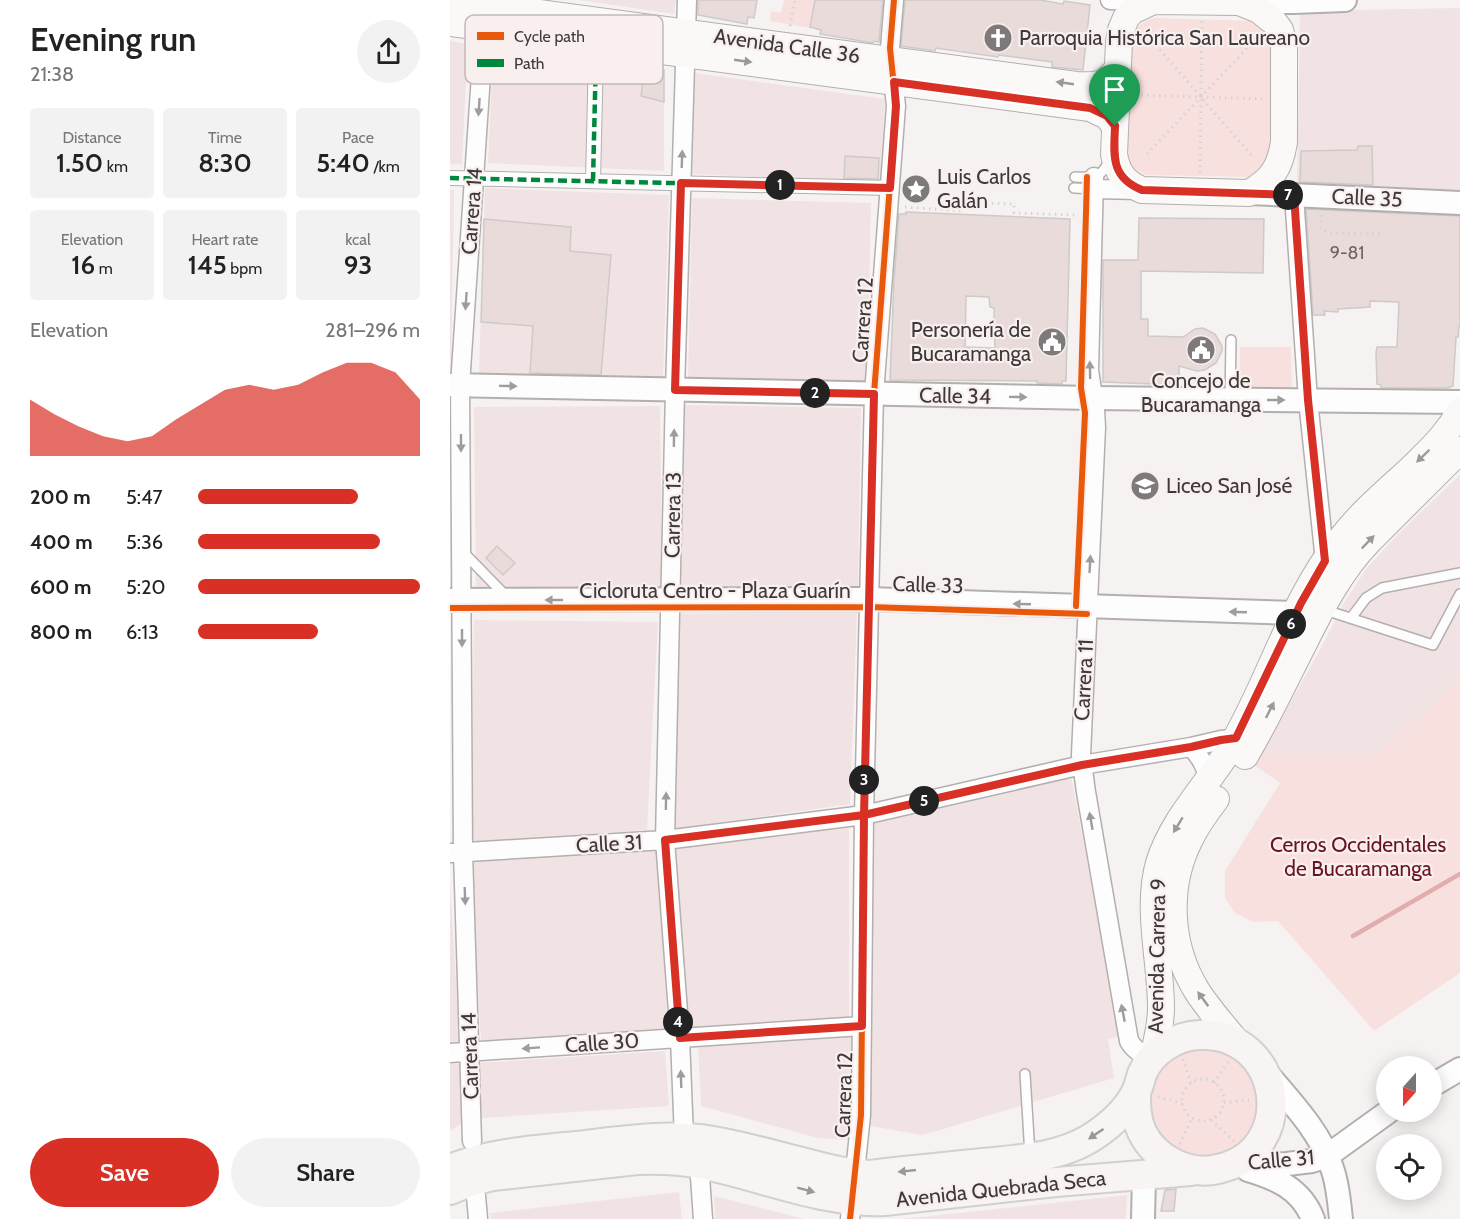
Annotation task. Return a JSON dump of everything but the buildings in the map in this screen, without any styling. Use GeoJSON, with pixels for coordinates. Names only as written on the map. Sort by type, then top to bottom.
{"type":"FeatureCollection","features":[{"type":"Feature","properties":{"kind":"main road","name":"Avenida Calle 36"},"geometry":{"type":"LineString","coordinates":[[450,1],[485,11],[510,15]]}},
{"type":"Feature","properties":{"kind":"main road"},"geometry":{"type":"LineString","coordinates":[[1142,190],[1132,186],[1124,179],[1118,170],[1114,156],[1119,42],[1126,18],[1132,11],[1153,1],[1239,2],[1259,10],[1274,22],[1280,30],[1284,44],[1282,157],[1273,174],[1249,193]]}},
{"type":"Feature","properties":{"kind":"main road","name":"Avenida Calle 36"},"geometry":{"type":"LineString","coordinates":[[450,23],[465,18]]}},
{"type":"Feature","properties":{"kind":"main road","name":"Avenida Calle 36"},"geometry":{"type":"LineString","coordinates":[[663,39],[893,71],[1090,108],[1107,116],[1114,136]]}},
{"type":"Feature","properties":{"kind":"main road","name":"Avenida Calle 36"},"geometry":{"type":"LineString","coordinates":[[893,71],[1089,86],[1110,79],[1117,69]]}},
{"type":"Feature","properties":{"kind":"main road","name":"Calle 35"},"geometry":{"type":"LineString","coordinates":[[1142,190],[1249,193]]}},
{"type":"Feature","properties":{"kind":"main road","name":"Avenida Carrera 9"},"geometry":{"type":"LineString","coordinates":[[1153,1057],[1161,1017],[1155,893],[1159,865],[1172,834],[1224,759],[1246,737],[1296,613],[1340,538],[1443,438],[1460,411]]}},
{"type":"Feature","properties":{"kind":"main road","name":"Avenida Carrera 9"},"geometry":{"type":"LineString","coordinates":[[1239,1045],[1197,992],[1180,955],[1174,924],[1174,895],[1182,858],[1189,840],[1246,737],[1343,572],[1355,556],[1460,450]]}},
{"type":"Feature","properties":{"kind":"main road"},"geometry":{"type":"LineString","coordinates":[[1201,1171],[1171,1162],[1155,1150],[1143,1133],[1136,1113],[1136,1092],[1142,1073],[1153,1057],[1164,1047],[1177,1040],[1198,1035],[1220,1036],[1253,1055],[1263,1068],[1272,1097],[1272,1113],[1260,1143],[1241,1160]]}},
{"type":"Feature","properties":{"kind":"main road","name":"Avenida Quebrada Seca"},"geometry":{"type":"LineString","coordinates":[[853,1198],[870,1175],[1030,1158],[1050,1155],[1067,1149],[1090,1138],[1108,1125],[1122,1112],[1136,1092]]}},
{"type":"Feature","properties":{"kind":"main road"},"geometry":{"type":"LineString","coordinates":[[461,1145],[493,1137],[608,1125],[639,1124],[684,1132]]}},
{"type":"Feature","properties":{"kind":"main road","name":"Avenida Quebrada Seca"},"geometry":{"type":"LineString","coordinates":[[684,1132],[706,1131],[778,1156],[832,1170],[853,1198]]}},
{"type":"Feature","properties":{"kind":"main road"},"geometry":{"type":"LineString","coordinates":[[468,1202],[469,1182],[541,1160],[684,1132]]}},
{"type":"Feature","properties":{"kind":"main road"},"geometry":{"type":"LineString","coordinates":[[450,1169],[498,1155],[541,1160],[666,1160],[699,1169]]}},
{"type":"Feature","properties":{"kind":"main road","name":"Avenida Quebrada Seca"},"geometry":{"type":"LineString","coordinates":[[699,1169],[759,1178],[832,1197],[885,1202],[1056,1182],[1217,1170],[1241,1160]]}},
{"type":"Feature","properties":{"kind":"main road"},"geometry":{"type":"LineString","coordinates":[[450,1207],[501,1191],[631,1179],[699,1169]]}},
{"type":"Feature","properties":{"kind":"street","name":"Carrera 13"},"geometry":{"type":"LineString","coordinates":[[684,1132],[680,1038],[665,840],[687,0]]}},
{"type":"Feature","properties":{"kind":"street","name":"Carrera 12"},"geometry":{"type":"LineString","coordinates":[[853,1198],[861,1128],[864,815],[874,394],[896,106],[890,30],[894,0]]}},
{"type":"Feature","properties":{"kind":"street"},"geometry":{"type":"LineString","coordinates":[[1110,0],[1153,1]]}},
{"type":"Feature","properties":{"kind":"street"},"geometry":{"type":"LineString","coordinates":[[1239,2],[1344,0]]}},
{"type":"Feature","properties":{"kind":"street","name":"Carrera 14"},"geometry":{"type":"LineString","coordinates":[[461,1145],[469,1052],[457,853],[456,600],[461,551],[455,385],[480,84]]}},
{"type":"Feature","properties":{"kind":"street"},"geometry":{"type":"LineString","coordinates":[[593,181],[595,84]]}},
{"type":"Feature","properties":{"kind":"street"},"geometry":{"type":"LineString","coordinates":[[450,178],[681,183],[889,197]]}},
{"type":"Feature","properties":{"kind":"street","name":"Calle 35"},"geometry":{"type":"LineString","coordinates":[[1094,183],[1142,190]]}},
{"type":"Feature","properties":{"kind":"street","name":"Carrera 11"},"geometry":{"type":"LineString","coordinates":[[1094,183],[1089,370],[1096,427],[1082,765],[1129,1041],[1133,1048],[1153,1057]]}},
{"type":"Feature","properties":{"kind":"street","name":"Calle 35"},"geometry":{"type":"LineString","coordinates":[[1249,193],[1460,203]]}},
{"type":"Feature","properties":{"kind":"street"},"geometry":{"type":"LineString","coordinates":[[1294,195],[1308,400],[1325,561]]}},
{"type":"Feature","properties":{"kind":"street","name":"Calle 34"},"geometry":{"type":"LineString","coordinates":[[455,385],[1093,398],[1460,402]]}},
{"type":"Feature","properties":{"kind":"street","name":"Calle 33"},"geometry":{"type":"LineString","coordinates":[[456,600],[869,599],[1296,613]]}},
{"type":"Feature","properties":{"kind":"street","name":"Calle 31"},"geometry":{"type":"LineString","coordinates":[[457,853],[665,840],[864,815],[1082,765],[1246,737]]}},
{"type":"Feature","properties":{"kind":"street"},"geometry":{"type":"LineString","coordinates":[[1191,747],[1202,759],[1209,779]]}},
{"type":"Feature","properties":{"kind":"street","name":"Calle 30"},"geometry":{"type":"LineString","coordinates":[[450,1053],[862,1026]]}},
{"type":"Feature","properties":{"kind":"street"},"geometry":{"type":"LineString","coordinates":[[1263,1068],[1313,1131],[1327,1156],[1336,1183],[1341,1219]]}},
{"type":"Feature","properties":{"kind":"street"},"geometry":{"type":"LineString","coordinates":[[1442,1080],[1460,1069]]}},
{"type":"Feature","properties":{"kind":"street","name":"Calle 31"},"geometry":{"type":"LineString","coordinates":[[1241,1160],[1287,1164],[1312,1161],[1327,1156],[1376,1121]]}},
{"type":"Feature","properties":{"kind":"street"},"geometry":{"type":"LineString","coordinates":[[1241,1160],[1287,1185],[1299,1195],[1313,1219]]}},
{"type":"Feature","properties":{"kind":"street"},"geometry":{"type":"LineString","coordinates":[[699,1169],[703,1219]]}},
{"type":"Feature","properties":{"kind":"street"},"geometry":{"type":"LineString","coordinates":[[1143,1219],[1144,1175]]}},
{"type":"Feature","properties":{"kind":"lane"},"geometry":{"type":"LineString","coordinates":[[1074,188],[1094,183],[1108,164],[1114,136]]}},
{"type":"Feature","properties":{"kind":"lane"},"geometry":{"type":"LineString","coordinates":[[1075,177],[1094,183]]}},
{"type":"Feature","properties":{"kind":"lane"},"geometry":{"type":"LineString","coordinates":[[1230,400],[1231,340]]}},
{"type":"Feature","properties":{"kind":"lane"},"geometry":{"type":"LineString","coordinates":[[461,551],[510,600]]}},
{"type":"Feature","properties":{"kind":"lane"},"geometry":{"type":"LineString","coordinates":[[1351,618],[1366,598],[1382,588],[1460,573]]}},
{"type":"Feature","properties":{"kind":"lane"},"geometry":{"type":"LineString","coordinates":[[1321,608],[1433,645],[1460,594]]}},
{"type":"Feature","properties":{"kind":"lane"},"geometry":{"type":"LineString","coordinates":[[1025,1074],[1030,1158]]}},
{"type":"Feature","properties":{"kind":"path"},"geometry":{"type":"LineString","coordinates":[[789,34],[795,0]]}},
{"type":"Feature","properties":{"kind":"path"},"geometry":{"type":"LineString","coordinates":[[1200,174],[1203,15]]}},
{"type":"Feature","properties":{"kind":"path"},"geometry":{"type":"LineString","coordinates":[[1148,36],[1252,156]]}},
{"type":"Feature","properties":{"kind":"path"},"geometry":{"type":"LineString","coordinates":[[1147,154],[1257,38]]}},
{"type":"Feature","properties":{"kind":"path"},"geometry":{"type":"LineString","coordinates":[[1125,95],[1268,100]]}},
{"type":"Feature","properties":{"kind":"path"},"geometry":{"type":"LineString","coordinates":[[889,197],[962,211],[962,202],[1014,204],[1014,213],[1093,215]]}},
{"type":"Feature","properties":{"kind":"path"},"geometry":{"type":"LineString","coordinates":[[1322,211],[1321,229],[1329,233],[1384,234]]}},
{"type":"Feature","properties":{"kind":"path"},"geometry":{"type":"LineString","coordinates":[[1198,1080],[1214,1083],[1223,1095],[1222,1110],[1211,1120],[1201,1121],[1192,1118],[1185,1112],[1182,1103],[1184,1092],[1191,1083],[1198,1080]]}},
{"type":"Feature","properties":{"kind":"path"},"geometry":{"type":"LineString","coordinates":[[1171,1162],[1192,1118]]}},
{"type":"Feature","properties":{"kind":"path"},"geometry":{"type":"LineString","coordinates":[[1211,1120],[1241,1160]]}},
{"type":"Feature","properties":{"kind":"shaded area"},"geometry":{"type":"Polygon","coordinates":[[[578,0],[676,0],[674,14],[578,0]]]}},
{"type":"Feature","properties":{"kind":"shaded area"},"geometry":{"type":"Polygon","coordinates":[[[1460,8],[1460,192],[1297,184],[1300,11],[1460,8]]]}},
{"type":"Feature","properties":{"kind":"shaded area"},"geometry":{"type":"Polygon","coordinates":[[[450,41],[465,44],[466,84],[462,164],[450,164],[450,41]]]}},
{"type":"Feature","properties":{"kind":"shaded area"},"geometry":{"type":"Polygon","coordinates":[[[664,70],[664,171],[488,163],[492,84],[663,84],[664,70]]]}},
{"type":"Feature","properties":{"kind":"shaded area"},"geometry":{"type":"Polygon","coordinates":[[[695,73],[885,99],[880,183],[691,174],[695,73]]]}},
{"type":"Feature","properties":{"kind":"shaded area"},"geometry":{"type":"Polygon","coordinates":[[[485,188],[669,195],[663,379],[479,373],[485,188]]]}},
{"type":"Feature","properties":{"kind":"shaded area"},"geometry":{"type":"Polygon","coordinates":[[[450,190],[454,190],[451,374],[450,374],[450,190]]]}},
{"type":"Feature","properties":{"kind":"shaded area"},"geometry":{"type":"Polygon","coordinates":[[[692,198],[871,203],[867,385],[688,380],[692,198]]]}},
{"type":"Feature","properties":{"kind":"shaded area"},"geometry":{"type":"Polygon","coordinates":[[[683,405],[861,408],[858,592],[681,588],[683,405]]]}},
{"type":"Feature","properties":{"kind":"shaded area"},"geometry":{"type":"Polygon","coordinates":[[[660,406],[662,588],[476,590],[474,407],[660,406]]]}},
{"type":"Feature","properties":{"kind":"shaded area"},"geometry":{"type":"Polygon","coordinates":[[[1460,475],[1460,675],[1458,680],[1380,754],[1262,753],[1342,606],[1366,569],[1400,532],[1460,475]]]}},
{"type":"Feature","properties":{"kind":"shaded area"},"geometry":{"type":"Polygon","coordinates":[[[857,612],[850,804],[675,829],[680,614],[857,612]]]}},
{"type":"Feature","properties":{"kind":"shaded area"},"geometry":{"type":"Polygon","coordinates":[[[474,620],[658,622],[647,830],[471,842],[474,620]]]}},
{"type":"Feature","properties":{"kind":"shaded area"},"geometry":{"type":"Polygon","coordinates":[[[1071,776],[1120,1036],[1108,1039],[1114,1078],[923,1135],[870,1126],[874,822],[1071,776]]]}},
{"type":"Feature","properties":{"kind":"shaded area"},"geometry":{"type":"Polygon","coordinates":[[[849,826],[849,1021],[687,1028],[674,848],[849,826]]]}},
{"type":"Feature","properties":{"kind":"shaded area"},"geometry":{"type":"Polygon","coordinates":[[[658,849],[668,1032],[481,1042],[470,858],[658,849]]]}},
{"type":"Feature","properties":{"kind":"shaded area"},"geometry":{"type":"Polygon","coordinates":[[[450,883],[460,1046],[450,1046],[450,883]]]}},
{"type":"Feature","properties":{"kind":"shaded area"},"geometry":{"type":"Polygon","coordinates":[[[853,1033],[849,1140],[818,1138],[701,1106],[698,1044],[853,1033]]]}},
{"type":"Feature","properties":{"kind":"shaded area"},"geometry":{"type":"Polygon","coordinates":[[[665,1051],[669,1106],[482,1118],[478,1063],[665,1051]]]}},
{"type":"Feature","properties":{"kind":"shaded area"},"geometry":{"type":"Polygon","coordinates":[[[450,1064],[460,1064],[465,1121],[450,1131],[450,1064]]]}},
{"type":"Feature","properties":{"kind":"shaded area"},"geometry":{"type":"Polygon","coordinates":[[[679,1192],[682,1219],[491,1219],[490,1213],[679,1192]]]}},
{"type":"Feature","properties":{"kind":"shaded area"},"geometry":{"type":"Polygon","coordinates":[[[1127,1195],[1126,1219],[901,1219],[931,1216],[1127,1195]]]}},
{"type":"Feature","properties":{"kind":"shaded area"},"geometry":{"type":"Polygon","coordinates":[[[714,1196],[805,1219],[715,1219],[714,1196]]]}},
{"type":"Feature","properties":{"kind":"green space"},"geometry":{"type":"Polygon","coordinates":[[[784,0],[815,0],[810,28],[770,21],[771,11],[781,13],[784,0]]]}},
{"type":"Feature","properties":{"kind":"green space"},"geometry":{"type":"Polygon","coordinates":[[[1154,18],[1257,21],[1274,34],[1276,151],[1253,177],[1146,175],[1133,168],[1126,160],[1128,42],[1138,27],[1154,18]]]}},
{"type":"Feature","properties":{"kind":"green space"},"geometry":{"type":"Polygon","coordinates":[[[1240,347],[1291,347],[1292,389],[1239,389],[1240,347]]]}},
{"type":"Feature","properties":{"kind":"green space","name":"Cerros Occidentales de Bucaramanga"},"geometry":{"type":"Polygon","coordinates":[[[1460,675],[1460,973],[1374,1031],[1278,921],[1253,922],[1235,913],[1225,898],[1225,871],[1280,783],[1254,765],[1262,753],[1380,753],[1458,680],[1460,675]]]}},
{"type":"Feature","properties":{"kind":"green space"},"geometry":{"type":"Polygon","coordinates":[[[1203,1047],[1224,1051],[1242,1063],[1254,1081],[1258,1102],[1254,1123],[1242,1141],[1224,1153],[1203,1157],[1182,1153],[1164,1141],[1152,1123],[1148,1102],[1152,1081],[1164,1063],[1182,1051],[1203,1047]]]}},
{"type":"Feature","properties":{"kind":"waterway"},"geometry":{"type":"LineString","coordinates":[[1353,936],[1460,874]]}},
{"type":"Feature","properties":{"kind":"marked path"},"geometry":{"type":"LineString","coordinates":[[593,181],[595,84]]}},
{"type":"Feature","properties":{"kind":"marked path"},"geometry":{"type":"LineString","coordinates":[[450,178],[890,188]]}},
{"type":"Feature","properties":{"kind":"cycle path"},"geometry":{"type":"LineString","coordinates":[[850,1219],[861,1115],[864,815],[874,394],[896,106],[890,48],[894,0]]}},
{"type":"Feature","properties":{"kind":"cycle path"},"geometry":{"type":"LineString","coordinates":[[1076,606],[1085,413],[1081,388],[1087,177]]}},
{"type":"Feature","properties":{"kind":"cycle path","name":"Cicloruta Centro - Plaza Guarín"},"geometry":{"type":"LineString","coordinates":[[450,608],[869,607],[1087,614]]}},
{"type":"Feature","properties":{"kind":"place","name":"Parroquia Histórica San Laureano"},"geometry":{"type":"Point","coordinates":[998,38]}},
{"type":"Feature","properties":{"kind":"place","name":"Luis Carlos Galán"},"geometry":{"type":"Point","coordinates":[916,189]}},
{"type":"Feature","properties":{"kind":"place","name":"Personería de Bucaramanga"},"geometry":{"type":"Point","coordinates":[1052,342]}},
{"type":"Feature","properties":{"kind":"place","name":"Concejo de Bucaramanga"},"geometry":{"type":"Point","coordinates":[1201,350]}},
{"type":"Feature","properties":{"kind":"place","name":"Liceo San José"},"geometry":{"type":"Point","coordinates":[1145,486]}},
{"type":"Feature","properties":{"kind":"route"},"geometry":{"type":"LineString","coordinates":[[1115,126],[1107,116],[1090,108],[894,82],[896,106],[890,188],[681,183],[675,390],[874,394],[864,815],[862,1026],[680,1038],[665,840],[864,815],[1082,765],[1236,738],[1301,603],[1325,561],[1308,400],[1294,195],[1142,190],[1132,186],[1118,170],[1114,156],[1115,126]]}}]}
